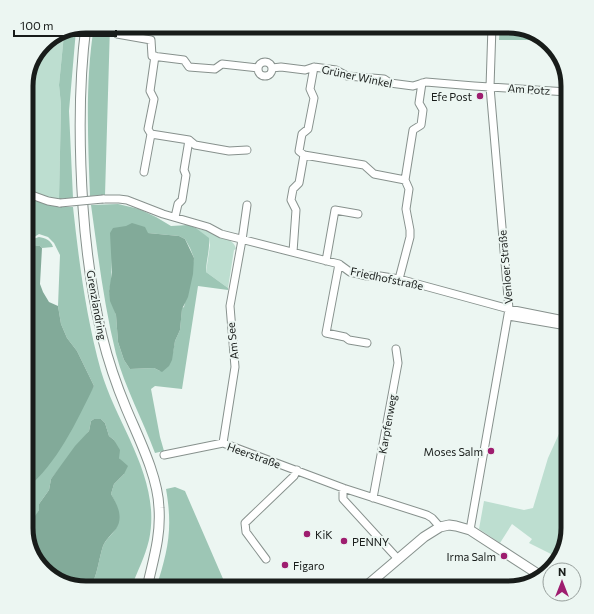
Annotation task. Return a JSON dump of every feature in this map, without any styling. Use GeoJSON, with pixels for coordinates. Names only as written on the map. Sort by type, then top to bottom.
{"type":"FeatureCollection","features":[{"type":"Feature","properties":{"kind":"main road","name":"Grenzlandring"},"geometry":{"type":"LineString","coordinates":[[85,33],[80,94],[79,131],[80,167],[86,239],[96,307],[106,353],[117,386],[153,477],[157,494],[159,507],[159,529],[156,552],[148,581]]}},
{"type":"Feature","properties":{"kind":"main road"},"geometry":{"type":"LineString","coordinates":[[372,581],[424,537],[440,527],[456,526],[470,530],[536,573]]}},
{"type":"Feature","properties":{"kind":"main road","name":"Grenzlandring"},"geometry":{"type":"LineString","coordinates":[[145,581],[150,573]]}},
{"type":"Feature","properties":{"kind":"street","name":"Venloer Straße"},"geometry":{"type":"LineString","coordinates":[[470,530],[508,313],[490,87],[492,33]]}},
{"type":"Feature","properties":{"kind":"street"},"geometry":{"type":"LineString","coordinates":[[117,34],[151,40],[152,56],[155,56],[150,91],[154,99],[148,129],[151,134],[144,172]]}},
{"type":"Feature","properties":{"kind":"street","name":"Grüner Winkel"},"geometry":{"type":"LineString","coordinates":[[155,56],[184,60],[189,67],[215,69],[222,64],[258,68]]}},
{"type":"Feature","properties":{"kind":"street","name":"Grüner Winkel"},"geometry":{"type":"LineString","coordinates":[[258,68],[259,64],[266,62],[270,64],[272,68]]}},
{"type":"Feature","properties":{"kind":"street","name":"Grüner Winkel"},"geometry":{"type":"LineString","coordinates":[[272,68],[281,67],[305,70],[314,67],[336,70],[346,76],[384,79],[390,83],[413,86],[426,82],[490,87]]}},
{"type":"Feature","properties":{"kind":"street"},"geometry":{"type":"LineString","coordinates":[[314,67],[310,89],[314,98],[308,130],[302,134],[299,151],[304,155],[364,165],[374,174],[405,180]]}},
{"type":"Feature","properties":{"kind":"street","name":"Grüner Winkel"},"geometry":{"type":"LineString","coordinates":[[258,68],[259,73],[265,76],[269,74],[272,68]]}},
{"type":"Feature","properties":{"kind":"street"},"geometry":{"type":"LineString","coordinates":[[399,279],[410,237],[406,209],[409,189],[405,180],[413,130],[420,125],[423,110],[419,103],[422,83]]}},
{"type":"Feature","properties":{"kind":"street","name":"Am Potz"},"geometry":{"type":"LineString","coordinates":[[490,87],[561,92]]}},
{"type":"Feature","properties":{"kind":"street"},"geometry":{"type":"LineString","coordinates":[[151,134],[189,140],[195,145],[230,151],[247,150]]}},
{"type":"Feature","properties":{"kind":"street"},"geometry":{"type":"LineString","coordinates":[[175,217],[178,204],[182,200],[186,175],[184,170],[189,140]]}},
{"type":"Feature","properties":{"kind":"street"},"geometry":{"type":"LineString","coordinates":[[293,252],[296,210],[291,200],[293,189],[299,183],[304,155]]}},
{"type":"Feature","properties":{"kind":"street","name":"Friedhofstraße"},"geometry":{"type":"LineString","coordinates":[[33,196],[48,201],[60,203],[103,199],[127,200],[242,240],[339,264],[350,272],[367,276],[380,276],[399,279],[508,313]]}},
{"type":"Feature","properties":{"kind":"street"},"geometry":{"type":"LineString","coordinates":[[242,240],[247,205]]}},
{"type":"Feature","properties":{"kind":"street"},"geometry":{"type":"LineString","coordinates":[[326,261],[334,210],[358,214]]}},
{"type":"Feature","properties":{"kind":"street","name":"Am See"},"geometry":{"type":"LineString","coordinates":[[223,443],[235,367],[230,323],[230,306],[242,240]]}},
{"type":"Feature","properties":{"kind":"street"},"geometry":{"type":"LineString","coordinates":[[339,264],[326,333],[345,337],[349,340],[367,343]]}},
{"type":"Feature","properties":{"kind":"street"},"geometry":{"type":"LineString","coordinates":[[508,313],[553,317],[561,320]]}},
{"type":"Feature","properties":{"kind":"street"},"geometry":{"type":"LineString","coordinates":[[508,313],[561,325]]}},
{"type":"Feature","properties":{"kind":"street","name":"Karpfenweg"},"geometry":{"type":"LineString","coordinates":[[373,498],[398,363],[396,349]]}},
{"type":"Feature","properties":{"kind":"street","name":"Heerstraße"},"geometry":{"type":"LineString","coordinates":[[164,455],[223,443],[343,488],[427,515],[440,527]]}},
{"type":"Feature","properties":{"kind":"street","name":"Heerstraße"},"geometry":{"type":"LineString","coordinates":[[266,559],[246,532],[244,523],[294,476],[297,470]]}},
{"type":"Feature","properties":{"kind":"street"},"geometry":{"type":"LineString","coordinates":[[343,488],[343,499],[398,559]]}},
{"type":"Feature","properties":{"kind":"shaded area"},"geometry":{"type":"Polygon","coordinates":[[[93,33],[110,33],[105,195],[90,196],[88,89],[93,33]]]}},
{"type":"Feature","properties":{"kind":"shaded area"},"geometry":{"type":"Polygon","coordinates":[[[500,33],[512,33],[535,40],[499,40],[500,33]]]}},
{"type":"Feature","properties":{"kind":"shaded area"},"geometry":{"type":"Polygon","coordinates":[[[76,34],[69,111],[73,198],[59,199],[61,105],[59,85],[64,38],[76,34]]]}},
{"type":"Feature","properties":{"kind":"shaded area"},"geometry":{"type":"Polygon","coordinates":[[[64,38],[59,85],[61,105],[59,199],[46,197],[33,192],[33,82],[38,62],[51,46],[64,38]]]}},
{"type":"Feature","properties":{"kind":"shaded area"},"geometry":{"type":"Polygon","coordinates":[[[33,198],[59,207],[73,207],[91,330],[101,371],[108,392],[136,453],[144,474],[149,496],[151,517],[149,540],[134,581],[93,581],[103,546],[117,526],[118,514],[111,494],[114,484],[124,474],[123,463],[119,458],[114,440],[109,436],[105,423],[101,419],[94,419],[91,421],[89,431],[51,479],[49,490],[39,504],[39,510],[33,519],[33,483],[94,386],[77,351],[67,338],[61,324],[58,306],[60,255],[54,243],[48,237],[39,234],[33,238],[33,198]]]}},
{"type":"Feature","properties":{"kind":"shaded area"},"geometry":{"type":"Polygon","coordinates":[[[118,204],[139,209],[171,226],[188,225],[196,228],[209,238],[206,272],[228,288],[228,290],[198,286],[182,389],[155,386],[151,389],[164,451],[155,453],[124,379],[116,354],[105,299],[91,205],[118,204]],[[148,233],[112,257],[111,283],[109,291],[116,315],[118,342],[124,360],[130,369],[154,368],[160,371],[173,352],[175,341],[180,330],[182,308],[184,307],[194,258],[185,239],[179,236],[148,233]]]}},
{"type":"Feature","properties":{"kind":"shaded area"},"geometry":{"type":"Polygon","coordinates":[[[132,223],[145,227],[148,233],[179,236],[185,239],[194,258],[193,274],[188,297],[182,309],[180,330],[175,341],[172,360],[169,366],[162,372],[154,368],[130,369],[124,360],[118,342],[116,315],[110,301],[109,291],[112,272],[110,233],[113,228],[126,226],[132,223]]]}},
{"type":"Feature","properties":{"kind":"shaded area"},"geometry":{"type":"Polygon","coordinates":[[[196,228],[210,230],[211,233],[230,240],[235,245],[236,249],[234,250],[228,288],[206,272],[210,245],[209,239],[196,228]]]}},
{"type":"Feature","properties":{"kind":"shaded area"},"geometry":{"type":"Polygon","coordinates":[[[39,237],[48,240],[53,247],[42,248],[40,246],[33,245],[33,239],[39,237]]]}},
{"type":"Feature","properties":{"kind":"shaded area"},"geometry":{"type":"Polygon","coordinates":[[[33,245],[40,246],[42,248],[40,284],[43,292],[49,302],[58,306],[61,324],[67,338],[77,351],[94,386],[57,455],[33,483],[33,245]]]}},
{"type":"Feature","properties":{"kind":"shaded area"},"geometry":{"type":"Polygon","coordinates":[[[94,419],[101,419],[105,423],[109,436],[114,440],[120,450],[119,458],[128,466],[124,474],[114,484],[111,494],[120,515],[118,524],[103,546],[93,581],[88,581],[62,576],[46,563],[40,555],[34,539],[33,518],[39,510],[39,504],[49,490],[51,479],[75,446],[89,431],[91,421],[94,419]]]}},
{"type":"Feature","properties":{"kind":"shaded area"},"geometry":{"type":"Polygon","coordinates":[[[561,429],[561,528],[560,539],[554,555],[529,543],[532,539],[512,524],[500,543],[479,529],[484,501],[524,510],[533,508],[548,458],[561,429]]]}},
{"type":"Feature","properties":{"kind":"shaded area"},"geometry":{"type":"Polygon","coordinates":[[[175,487],[185,491],[224,581],[158,581],[164,563],[168,540],[169,516],[166,489],[175,487]]]}},
{"type":"Feature","properties":{"kind":"shaded area"},"geometry":{"type":"Polygon","coordinates":[[[64,577],[88,581],[79,581],[64,577]]]}},
{"type":"Feature","properties":{"kind":"place","name":"Efe Post"},"geometry":{"type":"Point","coordinates":[480,96]}},
{"type":"Feature","properties":{"kind":"place","name":"Moses Salm"},"geometry":{"type":"Point","coordinates":[491,451]}},
{"type":"Feature","properties":{"kind":"place","name":"KiK"},"geometry":{"type":"Point","coordinates":[307,534]}},
{"type":"Feature","properties":{"kind":"place","name":"PENNY"},"geometry":{"type":"Point","coordinates":[344,541]}},
{"type":"Feature","properties":{"kind":"place","name":"Irma Salm"},"geometry":{"type":"Point","coordinates":[504,556]}},
{"type":"Feature","properties":{"kind":"place","name":"Figaro"},"geometry":{"type":"Point","coordinates":[285,565]}}]}
